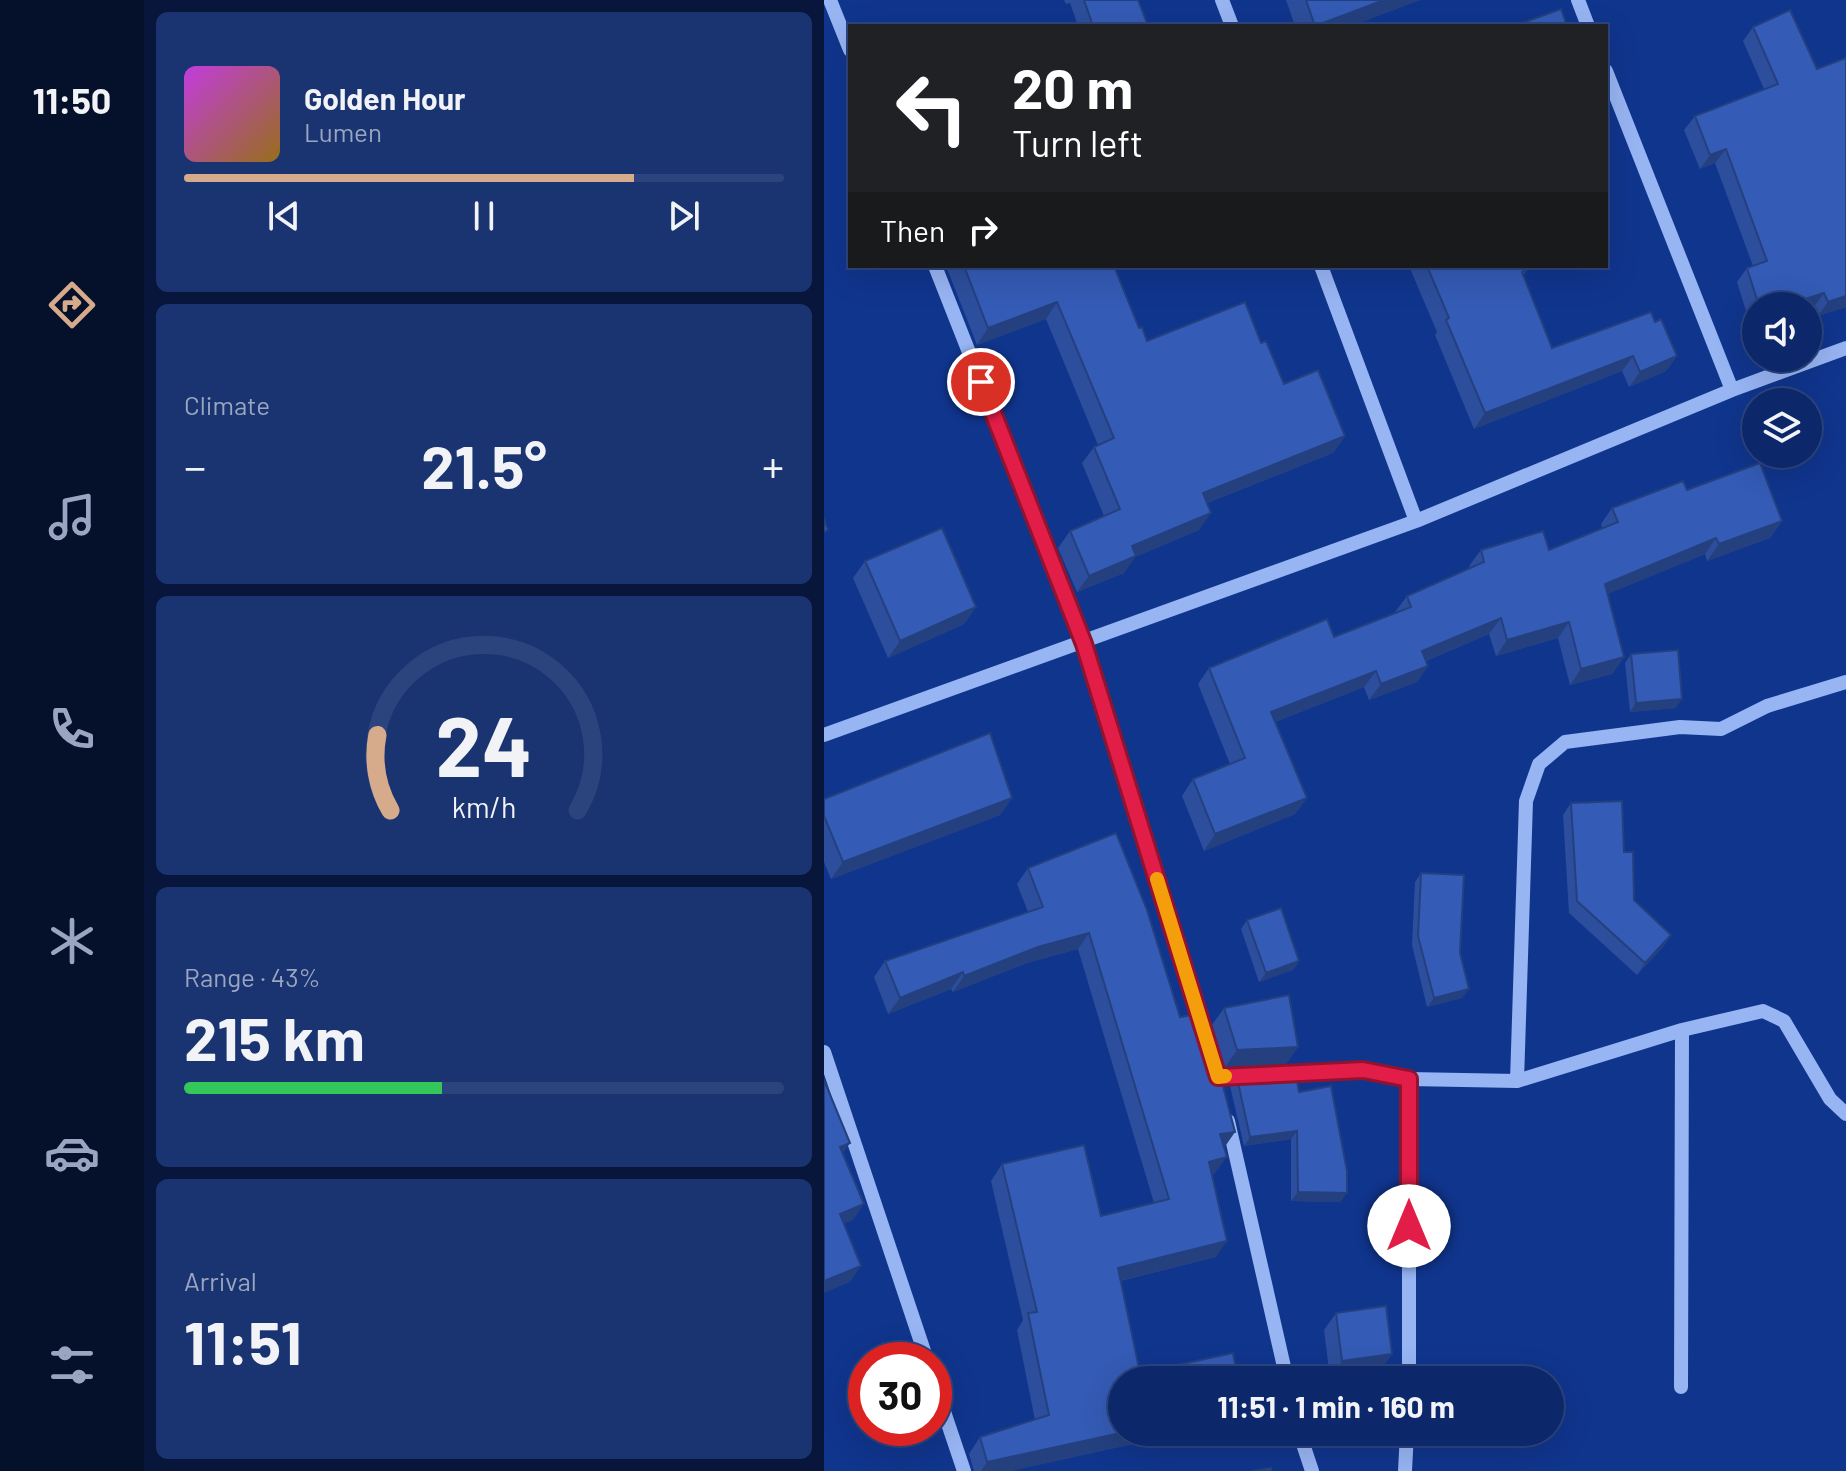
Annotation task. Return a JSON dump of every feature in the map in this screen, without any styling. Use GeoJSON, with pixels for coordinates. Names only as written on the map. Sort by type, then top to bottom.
{"type":"FeatureCollection","features":[{"type":"Feature","properties":{"kind":"street"},"geometry":{"type":"LineString","coordinates":[[830,0],[848,45]]}},
{"type":"Feature","properties":{"kind":"street"},"geometry":{"type":"LineString","coordinates":[[1222,0],[1231,24]]}},
{"type":"Feature","properties":{"kind":"street"},"geometry":{"type":"LineString","coordinates":[[1578,0],[1587,24]]}},
{"type":"Feature","properties":{"kind":"street"},"geometry":{"type":"LineString","coordinates":[[1608,76],[1732,390]]}},
{"type":"Feature","properties":{"kind":"street"},"geometry":{"type":"LineString","coordinates":[[936,268],[1084,644],[1209,1047]]}},
{"type":"Feature","properties":{"kind":"street"},"geometry":{"type":"LineString","coordinates":[[1322,268],[1416,521]]}},
{"type":"Feature","properties":{"kind":"street"},"geometry":{"type":"LineString","coordinates":[[824,735],[1084,644],[1416,521],[1732,390],[1846,348]]}},
{"type":"Feature","properties":{"kind":"street"},"geometry":{"type":"LineString","coordinates":[[1517,1081],[1526,801],[1539,764],[1565,742],[1680,727],[1721,729],[1767,706],[1846,682]]}},
{"type":"Feature","properties":{"kind":"street"},"geometry":{"type":"LineString","coordinates":[[1284,1366],[1216,1069],[1363,1070],[1409,1079],[1517,1081],[1682,1030],[1763,1011],[1784,1021],[1830,1099],[1846,1114]]}},
{"type":"Feature","properties":{"kind":"street"},"geometry":{"type":"LineString","coordinates":[[1681,1387],[1682,1030]]}},
{"type":"Feature","properties":{"kind":"street"},"geometry":{"type":"LineString","coordinates":[[824,1052],[921,1342]]}},
{"type":"Feature","properties":{"kind":"street"},"geometry":{"type":"LineString","coordinates":[[1409,1079],[1409,1366]]}},
{"type":"Feature","properties":{"kind":"street"},"geometry":{"type":"LineString","coordinates":[[952,1435],[964,1471]]}},
{"type":"Feature","properties":{"kind":"street"},"geometry":{"type":"LineString","coordinates":[[1304,1446],[1312,1471]]}},
{"type":"Feature","properties":{"kind":"street"},"geometry":{"type":"LineString","coordinates":[[1405,1471],[1406,1446]]}},
{"type":"Feature","properties":{"kind":"building"},"geometry":{"type":"Polygon","coordinates":[[[1084,0],[1138,0],[1147,24],[1092,24],[1084,0]]]}},
{"type":"Feature","properties":{"kind":"building"},"geometry":{"type":"Polygon","coordinates":[[[1306,0],[1384,0],[1320,24],[1314,24],[1306,0]]]}},
{"type":"Feature","properties":{"kind":"building"},"geometry":{"type":"Polygon","coordinates":[[[1561,9],[1566,24],[1520,24],[1561,9]]]}},
{"type":"Feature","properties":{"kind":"building"},"geometry":{"type":"Polygon","coordinates":[[[1790,10],[1817,69],[1846,58],[1846,296],[1828,302],[1822,292],[1755,292],[1747,268],[1767,261],[1726,149],[1710,155],[1695,116],[1778,84],[1753,27],[1790,10]]]}},
{"type":"Feature","properties":{"kind":"building"},"geometry":{"type":"Polygon","coordinates":[[[965,268],[1115,268],[1147,341],[1245,302],[1261,343],[1266,341],[1284,384],[1318,370],[1345,436],[1203,493],[1211,513],[1132,546],[1136,556],[1089,576],[1070,531],[1120,509],[1094,447],[1114,438],[1057,302],[988,328],[965,268]]]}},
{"type":"Feature","properties":{"kind":"building"},"geometry":{"type":"Polygon","coordinates":[[[1428,268],[1526,268],[1522,272],[1552,348],[1651,312],[1655,322],[1661,319],[1677,356],[1640,372],[1633,356],[1485,413],[1446,320],[1449,318],[1428,268]]]}},
{"type":"Feature","properties":{"kind":"building"},"geometry":{"type":"Polygon","coordinates":[[[1746,468],[1762,468],[1782,521],[1719,544],[1716,538],[1605,584],[1624,657],[1581,669],[1569,622],[1507,640],[1501,618],[1422,651],[1428,666],[1381,684],[1376,671],[1271,712],[1307,798],[1215,834],[1193,779],[1245,758],[1209,668],[1327,619],[1334,637],[1411,607],[1407,596],[1484,562],[1481,550],[1543,531],[1549,550],[1618,522],[1612,508],[1683,481],[1687,490],[1746,468]]]}},
{"type":"Feature","properties":{"kind":"building"},"geometry":{"type":"Polygon","coordinates":[[[942,528],[976,607],[900,641],[865,561],[942,528]]]}},
{"type":"Feature","properties":{"kind":"building"},"geometry":{"type":"Polygon","coordinates":[[[1678,650],[1682,699],[1636,703],[1631,654],[1678,650]]]}},
{"type":"Feature","properties":{"kind":"building"},"geometry":{"type":"Polygon","coordinates":[[[990,733],[1012,798],[843,862],[824,816],[824,799],[990,733]]]}},
{"type":"Feature","properties":{"kind":"building"},"geometry":{"type":"Polygon","coordinates":[[[1622,801],[1624,852],[1633,852],[1634,900],[1671,935],[1645,963],[1577,901],[1571,803],[1622,801]]]}},
{"type":"Feature","properties":{"kind":"building"},"geometry":{"type":"Polygon","coordinates":[[[1116,833],[1147,910],[1180,1017],[1204,1013],[1235,1132],[1220,1134],[1227,1157],[1209,1162],[1227,1241],[1118,1268],[1139,1366],[1108,1366],[1108,1436],[987,1462],[980,1437],[1049,1415],[1028,1313],[1037,1312],[1002,1164],[1084,1145],[1101,1216],[1169,1199],[1089,933],[1038,947],[964,976],[963,972],[900,998],[885,961],[1043,907],[1028,868],[1116,833]]]}},
{"type":"Feature","properties":{"kind":"building"},"geometry":{"type":"Polygon","coordinates":[[[1421,873],[1464,875],[1460,953],[1469,989],[1434,998],[1418,936],[1421,873]]]}},
{"type":"Feature","properties":{"kind":"building"},"geometry":{"type":"Polygon","coordinates":[[[1281,908],[1299,961],[1266,973],[1247,920],[1281,908]]]}},
{"type":"Feature","properties":{"kind":"building"},"geometry":{"type":"Polygon","coordinates":[[[1289,995],[1298,1047],[1237,1050],[1224,1008],[1289,995]]]}},
{"type":"Feature","properties":{"kind":"building"},"geometry":{"type":"Polygon","coordinates":[[[1296,1075],[1299,1092],[1331,1086],[1347,1171],[1347,1193],[1298,1192],[1297,1131],[1250,1137],[1237,1078],[1296,1075]]]}},
{"type":"Feature","properties":{"kind":"building"},"geometry":{"type":"Polygon","coordinates":[[[824,1080],[850,1143],[840,1147],[864,1204],[840,1214],[861,1266],[824,1281],[824,1080]]]}},
{"type":"Feature","properties":{"kind":"building"},"geometry":{"type":"Polygon","coordinates":[[[1386,1306],[1392,1354],[1342,1361],[1336,1313],[1386,1306]]]}},
{"type":"Feature","properties":{"kind":"building"},"geometry":{"type":"Polygon","coordinates":[[[1233,1353],[1235,1366],[1173,1366],[1233,1353]]]}},
{"type":"Feature","properties":{"kind":"slow traffic"},"geometry":{"type":"LineString","coordinates":[[1157,879],[1218,1077],[1225,1076]]}},
{"type":"Feature","properties":{"kind":"route"},"geometry":{"type":"LineString","coordinates":[[981,382],[1084,644],[1218,1077],[1363,1070],[1409,1079],[1409,1226]]}}]}
